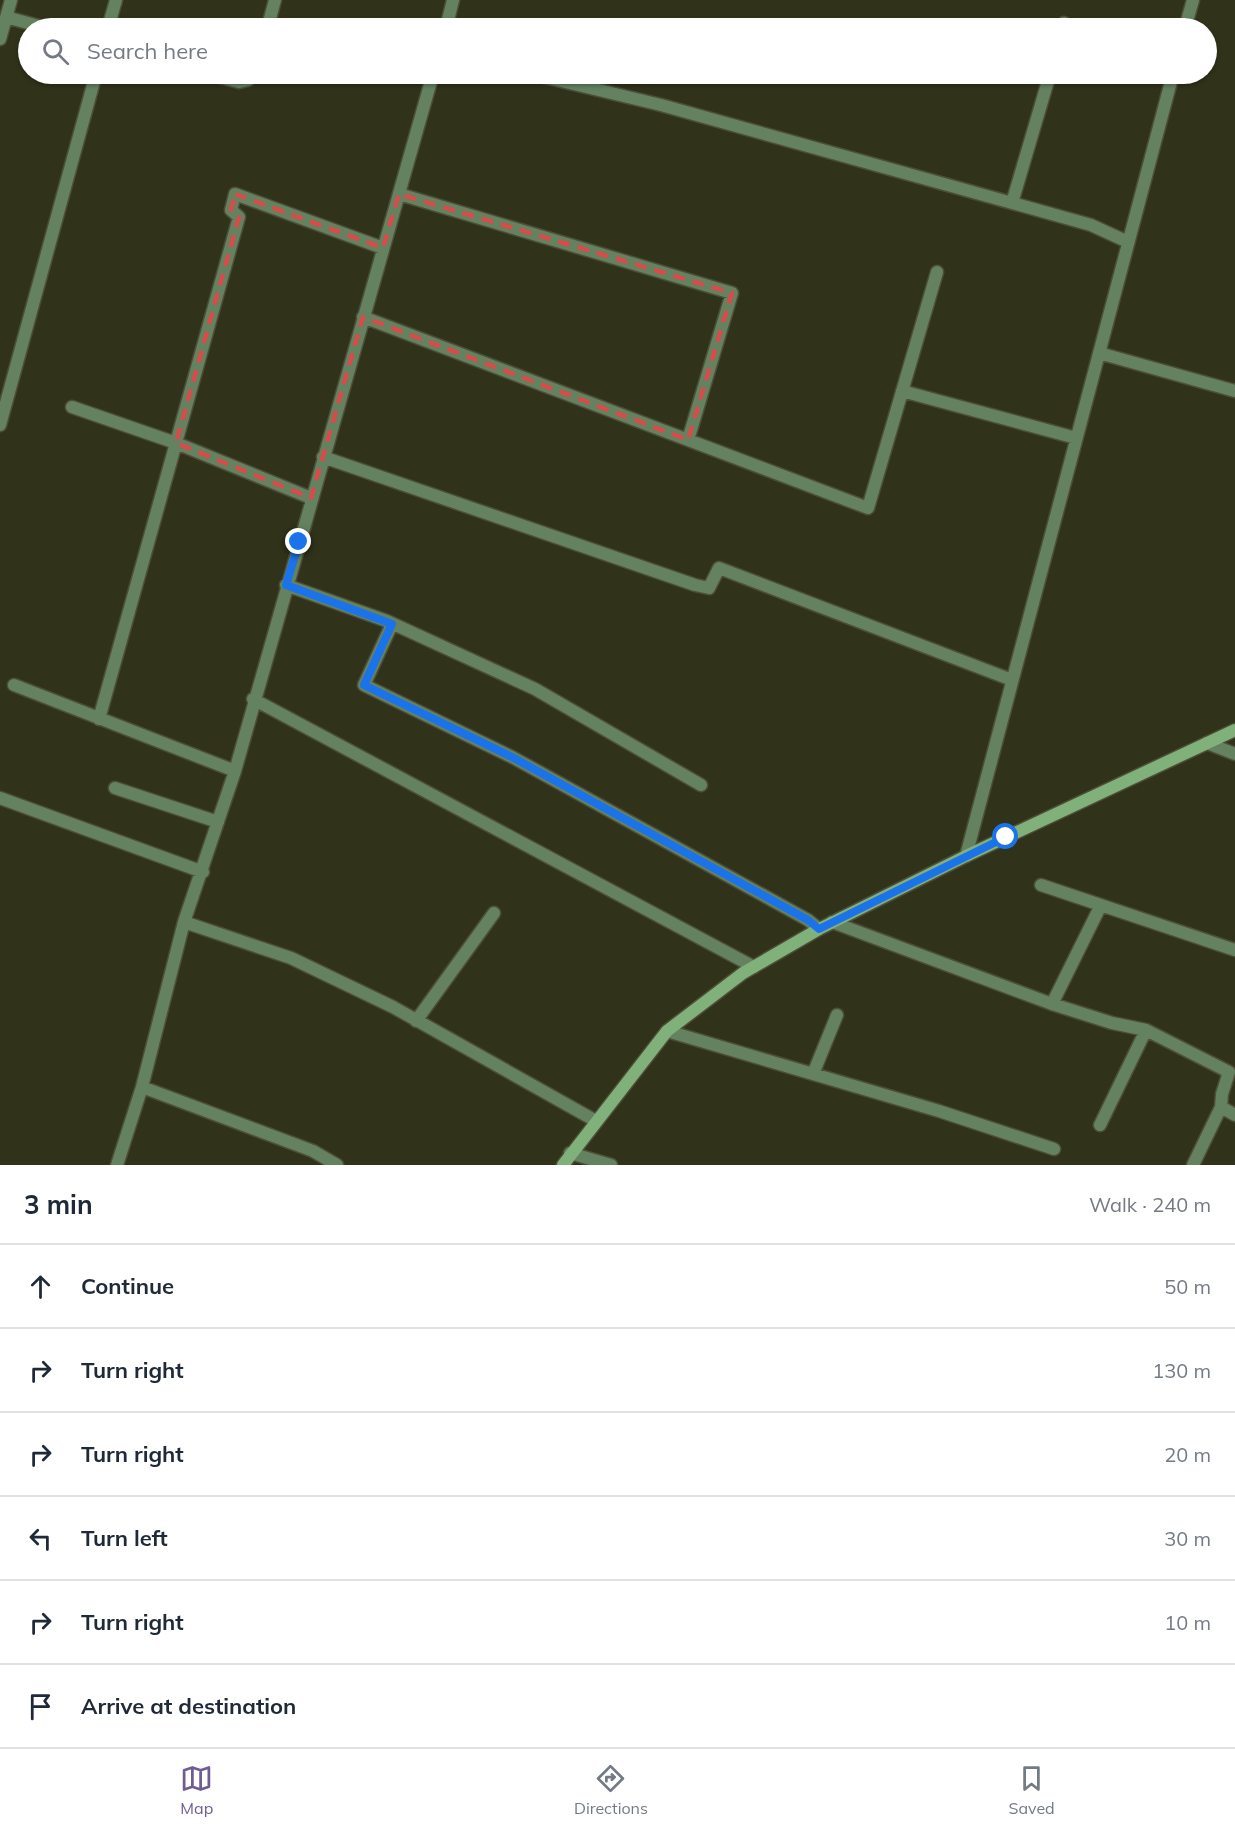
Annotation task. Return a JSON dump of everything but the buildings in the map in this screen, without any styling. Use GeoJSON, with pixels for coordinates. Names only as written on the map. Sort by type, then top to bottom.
{"type":"FeatureCollection","features":[{"type":"Feature","properties":{"kind":"street"},"geometry":{"type":"LineString","coordinates":[[0,39],[10,0]]}},
{"type":"Feature","properties":{"kind":"street"},"geometry":{"type":"LineString","coordinates":[[111,18],[116,0]]}},
{"type":"Feature","properties":{"kind":"street"},"geometry":{"type":"LineString","coordinates":[[270,18],[275,0]]}},
{"type":"Feature","properties":{"kind":"street"},"geometry":{"type":"LineString","coordinates":[[448,18],[453,0]]}},
{"type":"Feature","properties":{"kind":"street"},"geometry":{"type":"LineString","coordinates":[[1188,18],[1193,0]]}},
{"type":"Feature","properties":{"kind":"street"},"geometry":{"type":"LineString","coordinates":[[6,17],[18,20]]}},
{"type":"Feature","properties":{"kind":"street"},"geometry":{"type":"LineString","coordinates":[[0,425],[93,84]]}},
{"type":"Feature","properties":{"kind":"street"},"geometry":{"type":"LineString","coordinates":[[117,1165],[142,1087],[184,922],[203,872],[235,771],[253,699],[399,194],[428,84]]}},
{"type":"Feature","properties":{"kind":"street"},"geometry":{"type":"LineString","coordinates":[[574,84],[661,105],[1091,225],[1128,242]]}},
{"type":"Feature","properties":{"kind":"street"},"geometry":{"type":"LineString","coordinates":[[1012,203],[1047,84]]}},
{"type":"Feature","properties":{"kind":"street"},"geometry":{"type":"LineString","coordinates":[[966,856],[1170,84]]}},
{"type":"Feature","properties":{"kind":"street"},"geometry":{"type":"LineString","coordinates":[[99,719],[239,217],[231,210],[235,194],[383,248]]}},
{"type":"Feature","properties":{"kind":"street"},"geometry":{"type":"LineString","coordinates":[[399,194],[732,293],[688,440]]}},
{"type":"Feature","properties":{"kind":"street"},"geometry":{"type":"LineString","coordinates":[[363,317],[868,508],[937,272]]}},
{"type":"Feature","properties":{"kind":"street"},"geometry":{"type":"LineString","coordinates":[[1099,352],[1235,391]]}},
{"type":"Feature","properties":{"kind":"street"},"geometry":{"type":"LineString","coordinates":[[902,391],[1076,438]]}},
{"type":"Feature","properties":{"kind":"street"},"geometry":{"type":"LineString","coordinates":[[72,407],[176,443],[311,498]]}},
{"type":"Feature","properties":{"kind":"street"},"geometry":{"type":"LineString","coordinates":[[323,457],[709,588],[719,568],[1012,681]]}},
{"type":"Feature","properties":{"kind":"street"},"geometry":{"type":"LineString","coordinates":[[286,585],[392,624],[535,689],[701,785]]}},
{"type":"Feature","properties":{"kind":"street"},"geometry":{"type":"LineString","coordinates":[[392,624],[364,685],[512,757],[808,920],[819,929]]}},
{"type":"Feature","properties":{"kind":"street"},"geometry":{"type":"LineString","coordinates":[[14,685],[235,771]]}},
{"type":"Feature","properties":{"kind":"street"},"geometry":{"type":"LineString","coordinates":[[253,699],[754,967]]}},
{"type":"Feature","properties":{"kind":"street"},"geometry":{"type":"LineString","coordinates":[[563,1165],[570,1153],[667,1031],[754,967],[832,922],[966,856],[1235,730]]}},
{"type":"Feature","properties":{"kind":"street"},"geometry":{"type":"LineString","coordinates":[[1207,743],[1235,754]]}},
{"type":"Feature","properties":{"kind":"street"},"geometry":{"type":"LineString","coordinates":[[115,788],[218,822]]}},
{"type":"Feature","properties":{"kind":"street"},"geometry":{"type":"LineString","coordinates":[[0,798],[203,872]]}},
{"type":"Feature","properties":{"kind":"street"},"geometry":{"type":"LineString","coordinates":[[1041,885],[1235,950]]}},
{"type":"Feature","properties":{"kind":"street"},"geometry":{"type":"LineString","coordinates":[[1052,1004],[1101,904]]}},
{"type":"Feature","properties":{"kind":"street"},"geometry":{"type":"LineString","coordinates":[[416,1021],[494,913]]}},
{"type":"Feature","properties":{"kind":"street"},"geometry":{"type":"LineString","coordinates":[[184,922],[291,958],[416,1021],[596,1121]]}},
{"type":"Feature","properties":{"kind":"street"},"geometry":{"type":"LineString","coordinates":[[832,922],[1052,1004],[1146,1030],[1229,1072],[1222,1094],[1221,1107],[1192,1165]]}},
{"type":"Feature","properties":{"kind":"street"},"geometry":{"type":"LineString","coordinates":[[813,1074],[837,1015]]}},
{"type":"Feature","properties":{"kind":"street"},"geometry":{"type":"LineString","coordinates":[[1100,1125],[1146,1030]]}},
{"type":"Feature","properties":{"kind":"street"},"geometry":{"type":"LineString","coordinates":[[667,1031],[939,1111],[1054,1149]]}},
{"type":"Feature","properties":{"kind":"street"},"geometry":{"type":"LineString","coordinates":[[142,1087],[313,1151],[337,1165]]}},
{"type":"Feature","properties":{"kind":"street"},"geometry":{"type":"LineString","coordinates":[[1221,1107],[1235,1114]]}},
{"type":"Feature","properties":{"kind":"street"},"geometry":{"type":"LineString","coordinates":[[570,1153],[611,1165]]}},
{"type":"Feature","properties":{"kind":"highlighted area"},"geometry":{"type":"Polygon","coordinates":[[[235,194],[383,248],[399,194],[732,293],[688,440],[363,317],[311,498],[176,443],[239,217],[231,210],[235,194]]]}},
{"type":"Feature","properties":{"kind":"route"},"geometry":{"type":"LineString","coordinates":[[299,542],[286,585],[392,624],[364,685],[512,757],[808,920],[819,929],[1006,837]]}}]}
